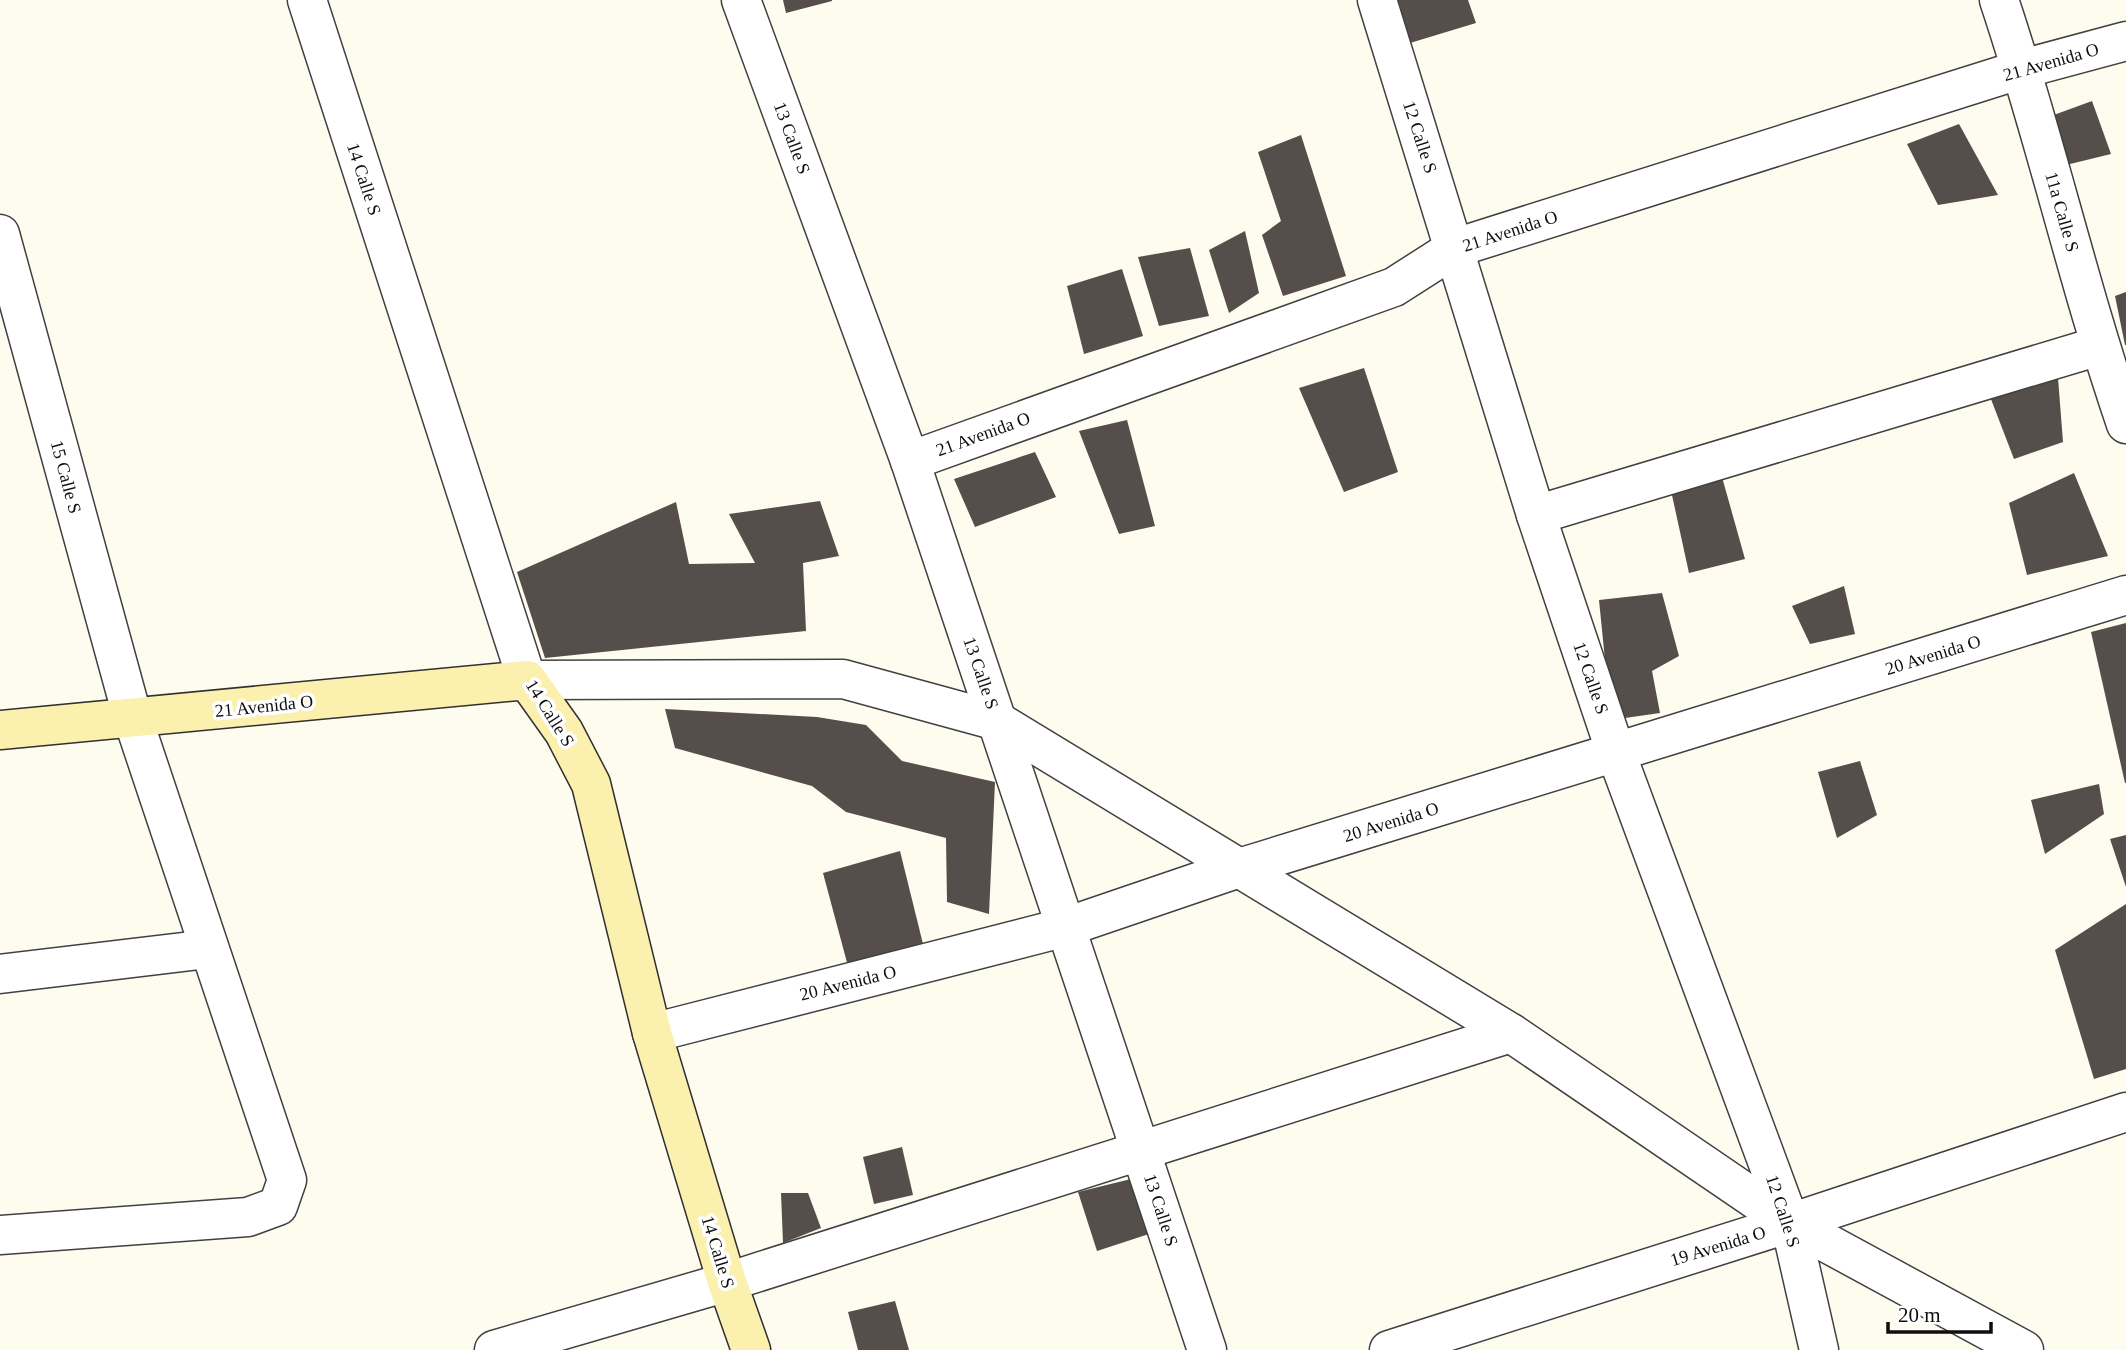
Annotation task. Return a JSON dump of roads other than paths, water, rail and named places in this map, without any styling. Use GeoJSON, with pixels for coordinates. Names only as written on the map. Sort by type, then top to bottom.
{"type":"FeatureCollection","features":[{"type":"Feature","properties":{"kind":"street","name":"14 Calle S"},"geometry":{"type":"LineString","coordinates":[[307,0],[527,680],[564,732],[591,784],[652,1032],[726,1282],[751,1350]]}},
{"type":"Feature","properties":{"kind":"street","name":"13 Calle S"},"geometry":{"type":"LineString","coordinates":[[741,0],[910,461],[1207,1350]]}},
{"type":"Feature","properties":{"kind":"street","name":"12 Calle S"},"geometry":{"type":"LineString","coordinates":[[1377,0],[1536,515],[1616,753],[1790,1223],[1819,1350]]}},
{"type":"Feature","properties":{"kind":"street","name":"11a Calle S"},"geometry":{"type":"LineString","coordinates":[[1999,0],[2022,69],[2099,346],[2126,424]]}},
{"type":"Feature","properties":{"kind":"street","name":"21 Avenida O"},"geometry":{"type":"LineString","coordinates":[[910,461],[1394,287],[1455,248],[2022,69],[2126,41]]}},
{"type":"Feature","properties":{"kind":"street","name":"15 Calle S"},"geometry":{"type":"LineString","coordinates":[[0,234],[133,719],[287,1181],[278,1206],[248,1217],[0,1235]]}},
{"type":"Feature","properties":{"kind":"street"},"geometry":{"type":"LineString","coordinates":[[1536,515],[2099,346]]}},
{"type":"Feature","properties":{"kind":"street","name":"20 Avenida O"},"geometry":{"type":"LineString","coordinates":[[652,1032],[1066,927],[1239,868],[2126,595]]}},
{"type":"Feature","properties":{"kind":"street","name":"21 Avenida O"},"geometry":{"type":"LineString","coordinates":[[0,730],[527,680]]}},
{"type":"Feature","properties":{"kind":"street"},"geometry":{"type":"LineString","coordinates":[[527,680],[843,680],[997,721],[1511,1033],[1790,1223],[2024,1350]]}},
{"type":"Feature","properties":{"kind":"street"},"geometry":{"type":"LineString","coordinates":[[0,974],[208,949]]}},
{"type":"Feature","properties":{"kind":"street"},"geometry":{"type":"LineString","coordinates":[[494,1350],[726,1282],[1140,1148],[1511,1033]]}},
{"type":"Feature","properties":{"kind":"street","name":"19 Avenida O"},"geometry":{"type":"LineString","coordinates":[[1389,1350],[1790,1223],[2126,1112]]}}]}
